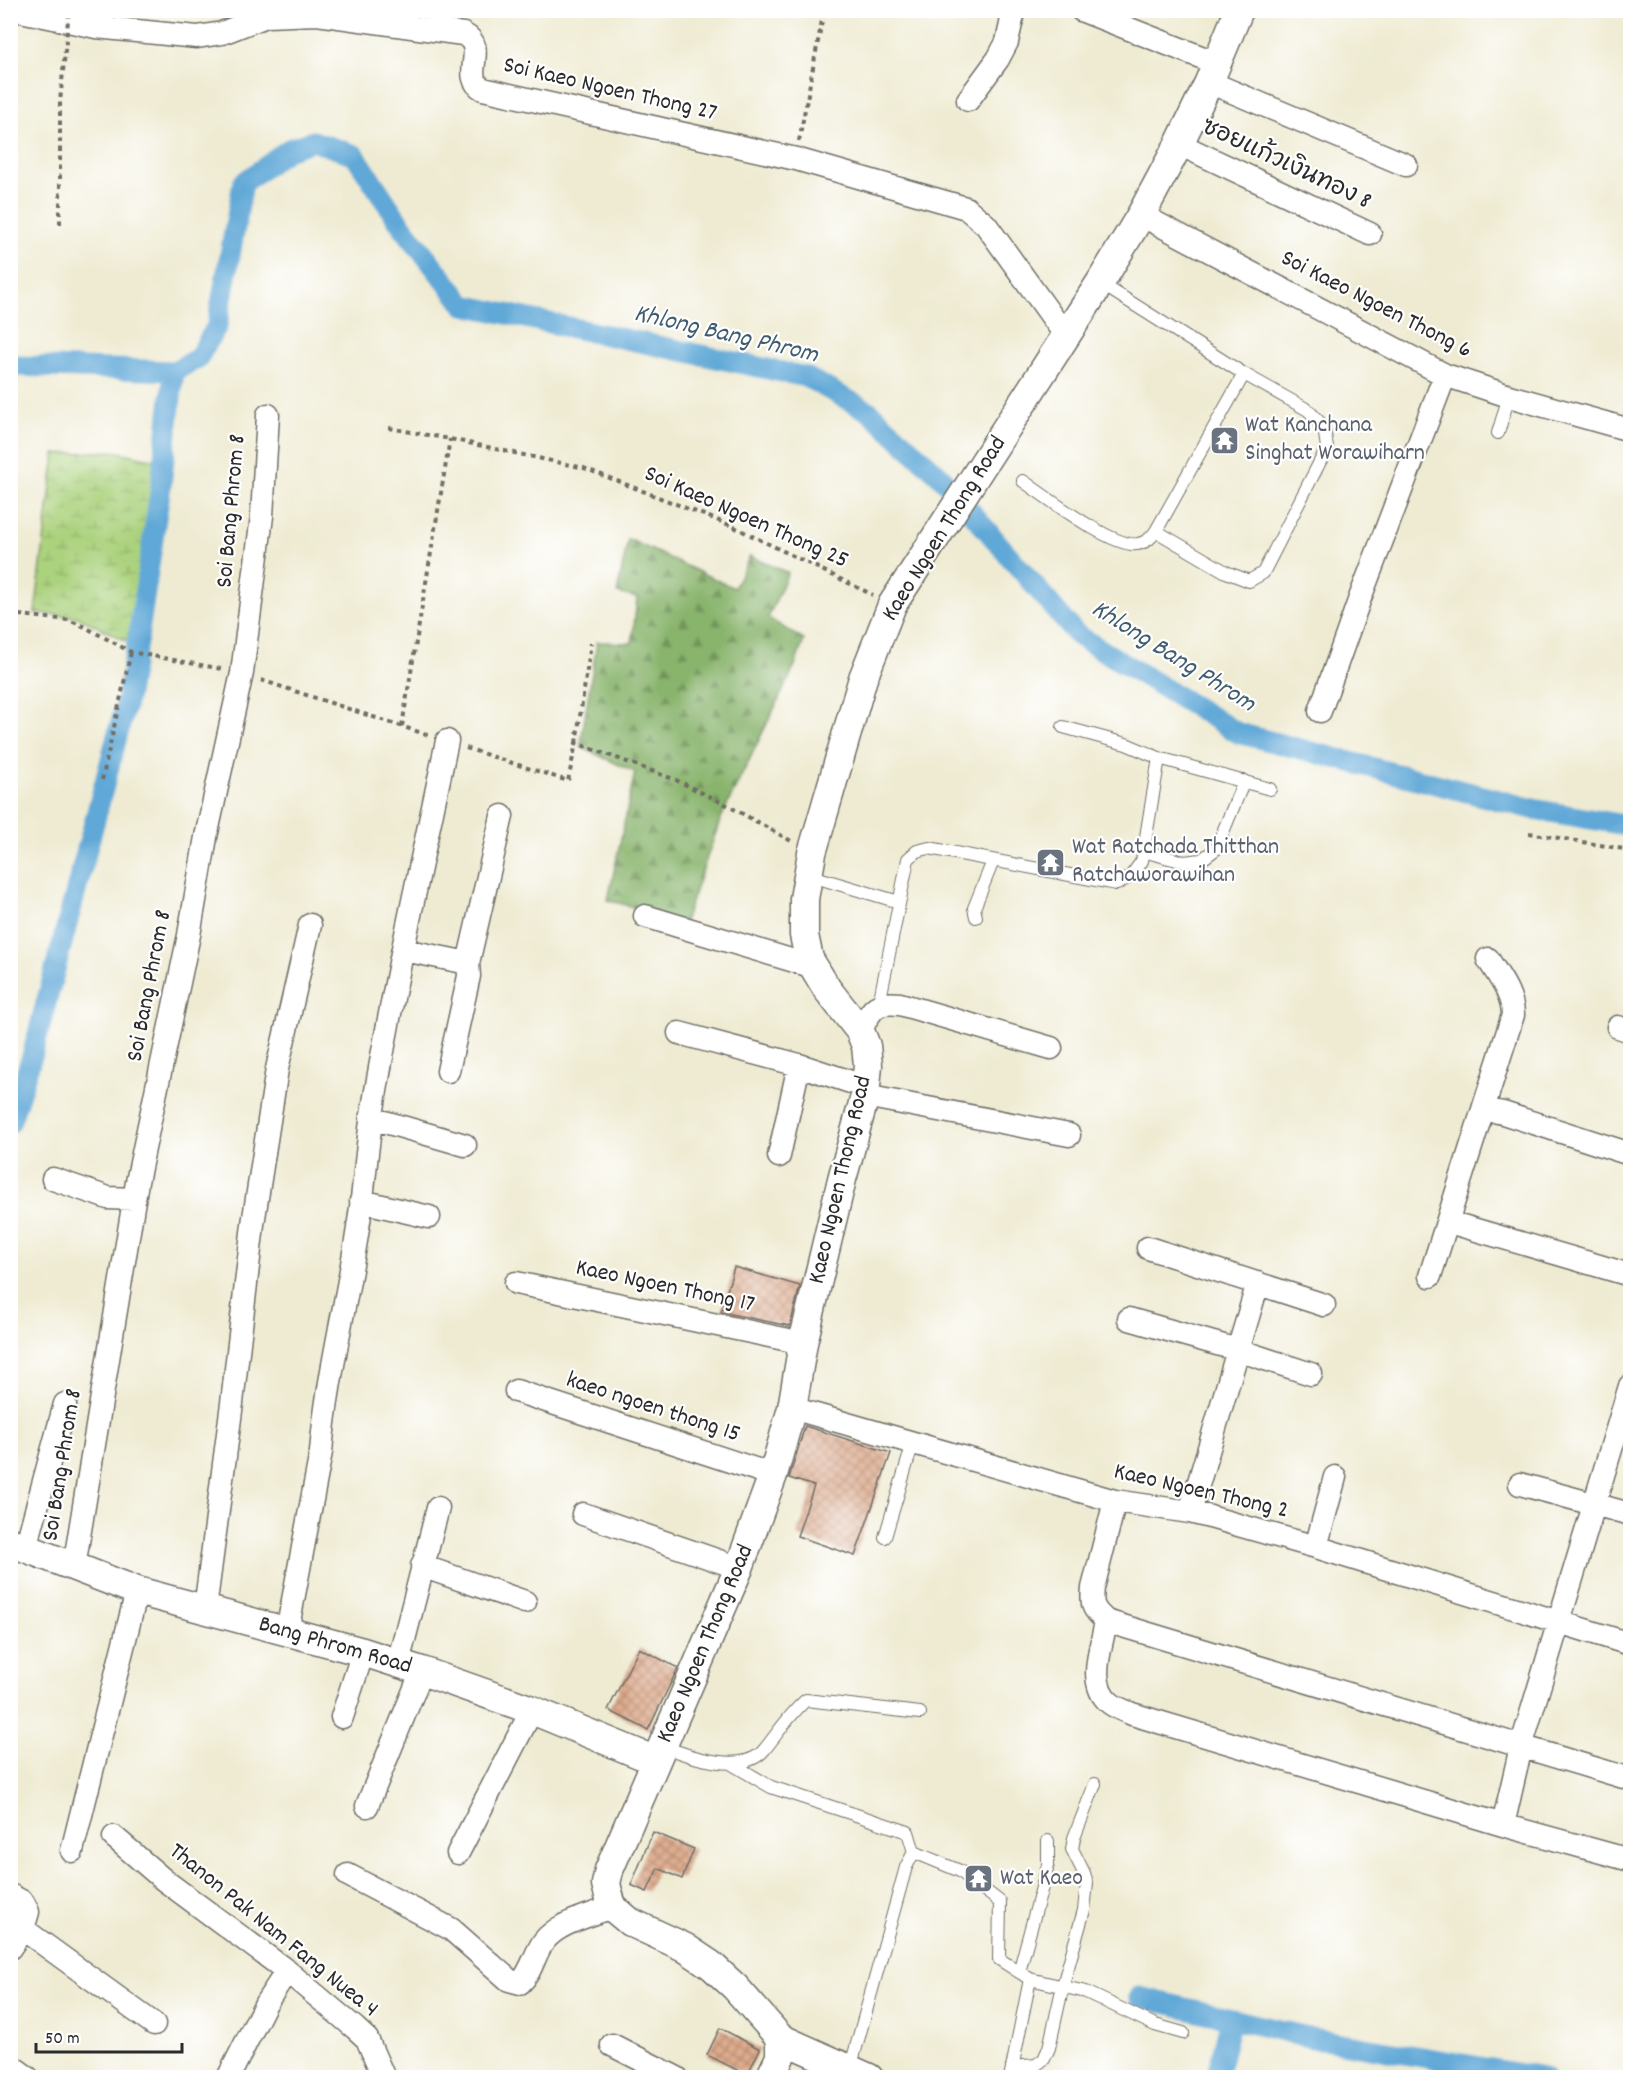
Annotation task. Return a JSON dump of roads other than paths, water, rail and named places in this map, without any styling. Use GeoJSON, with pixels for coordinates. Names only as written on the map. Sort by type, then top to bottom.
{"type":"FeatureCollection","features":[{"type":"Feature","properties":{"kind":"street","name":"Soi Kaeo Ngoen Thong 27"},"geometry":{"type":"LineString","coordinates":[[16,10],[68,16],[96,27],[196,37],[222,33],[266,16],[317,14],[463,34],[474,43],[473,79],[477,86],[483,89],[796,159],[966,208],[986,225],[1066,336]]}},
{"type":"Feature","properties":{"kind":"street"},"geometry":{"type":"LineString","coordinates":[[968,100],[998,59],[1007,42],[1014,10]]}},
{"type":"Feature","properties":{"kind":"street"},"geometry":{"type":"LineString","coordinates":[[1082,10],[1406,165]]}},
{"type":"Feature","properties":{"kind":"street","name":"Kaeo Ngoen Thong Road"},"geometry":{"type":"LineString","coordinates":[[612,1907],[606,1884],[609,1870],[739,1568],[773,1476],[792,1408],[803,1343],[865,1092],[868,1065],[866,1046],[860,1031],[827,989],[809,959],[804,935],[804,899],[810,864],[863,678],[892,605],[1100,283],[1141,215],[1179,144],[1239,10]]}},
{"type":"Feature","properties":{"kind":"street","name":"ซอยแก้วเงินทอง 8"},"geometry":{"type":"LineString","coordinates":[[1179,144],[1370,234]]}},
{"type":"Feature","properties":{"kind":"street","name":"Soi Kaeo Ngoen Thong 6"},"geometry":{"type":"LineString","coordinates":[[1141,215],[1445,375],[1509,396],[1630,430]]}},
{"type":"Feature","properties":{"kind":"street"},"geometry":{"type":"LineString","coordinates":[[1320,711],[1360,598],[1445,375]]}},
{"type":"Feature","properties":{"kind":"street","name":"Soi Bang Phrom 8"},"geometry":{"type":"LineString","coordinates":[[74,1567],[134,1199],[189,935],[206,837],[242,673],[262,516],[268,415]]}},
{"type":"Feature","properties":{"kind":"street"},"geometry":{"type":"LineString","coordinates":[[287,1632],[321,1452],[323,1428],[358,1228],[371,1118],[385,1039],[447,741]]}},
{"type":"Feature","properties":{"kind":"street"},"geometry":{"type":"LineString","coordinates":[[448,1071],[469,976],[468,963],[502,816]]}},
{"type":"Feature","properties":{"kind":"street"},"geometry":{"type":"LineString","coordinates":[[645,916],[814,967]]}},
{"type":"Feature","properties":{"kind":"street"},"geometry":{"type":"LineString","coordinates":[[205,1609],[254,1213],[277,1069],[310,925]]}},
{"type":"Feature","properties":{"kind":"street"},"geometry":{"type":"LineString","coordinates":[[404,950],[468,963]]}},
{"type":"Feature","properties":{"kind":"street"},"geometry":{"type":"LineString","coordinates":[[1430,1276],[1513,1015],[1513,1005],[1506,987],[1488,959]]}},
{"type":"Feature","properties":{"kind":"street"},"geometry":{"type":"LineString","coordinates":[[860,1031],[873,1009],[879,1004],[900,1004],[1051,1048]]}},
{"type":"Feature","properties":{"kind":"street"},"geometry":{"type":"LineString","coordinates":[[679,1033],[799,1065],[865,1092],[1069,1135]]}},
{"type":"Feature","properties":{"kind":"street"},"geometry":{"type":"LineString","coordinates":[[778,1156],[799,1065]]}},
{"type":"Feature","properties":{"kind":"street"},"geometry":{"type":"LineString","coordinates":[[1484,1109],[1630,1154]]}},
{"type":"Feature","properties":{"kind":"street"},"geometry":{"type":"LineString","coordinates":[[371,1118],[465,1145]]}},
{"type":"Feature","properties":{"kind":"street"},"geometry":{"type":"LineString","coordinates":[[53,1179],[108,1198],[134,1199]]}},
{"type":"Feature","properties":{"kind":"street"},"geometry":{"type":"LineString","coordinates":[[361,1200],[429,1217]]}},
{"type":"Feature","properties":{"kind":"street"},"geometry":{"type":"LineString","coordinates":[[1449,1221],[1630,1275]]}},
{"type":"Feature","properties":{"kind":"street"},"geometry":{"type":"LineString","coordinates":[[1148,1248],[1324,1305]]}},
{"type":"Feature","properties":{"kind":"street","name":"Kaeo Ngoen Thong 17"},"geometry":{"type":"LineString","coordinates":[[516,1283],[803,1343]]}},
{"type":"Feature","properties":{"kind":"street"},"geometry":{"type":"LineString","coordinates":[[1190,1512],[1258,1283]]}},
{"type":"Feature","properties":{"kind":"street"},"geometry":{"type":"LineString","coordinates":[[1129,1319],[1238,1350],[1311,1374]]}},
{"type":"Feature","properties":{"kind":"street"},"geometry":{"type":"LineString","coordinates":[[1503,1826],[1521,1747],[1630,1386]]}},
{"type":"Feature","properties":{"kind":"street","name":"kaeo ngoen thong 15"},"geometry":{"type":"LineString","coordinates":[[516,1391],[773,1476]]}},
{"type":"Feature","properties":{"kind":"street"},"geometry":{"type":"LineString","coordinates":[[15,1545],[65,1404]]}},
{"type":"Feature","properties":{"kind":"street","name":"Kaeo Ngoen Thong 2"},"geometry":{"type":"LineString","coordinates":[[792,1408],[1115,1501],[1190,1512],[1316,1547],[1630,1644]]}},
{"type":"Feature","properties":{"kind":"street"},"geometry":{"type":"LineString","coordinates":[[1316,1547],[1335,1477]]}},
{"type":"Feature","properties":{"kind":"street"},"geometry":{"type":"LineString","coordinates":[[1520,1484],[1630,1514]]}},
{"type":"Feature","properties":{"kind":"street"},"geometry":{"type":"LineString","coordinates":[[1115,1501],[1092,1599],[1094,1610],[1106,1621],[1630,1779]]}},
{"type":"Feature","properties":{"kind":"street"},"geometry":{"type":"LineString","coordinates":[[367,1806],[410,1667],[422,1566],[438,1508]]}},
{"type":"Feature","properties":{"kind":"street"},"geometry":{"type":"LineString","coordinates":[[583,1514],[739,1568]]}},
{"type":"Feature","properties":{"kind":"street","name":"Bang Phrom Road"},"geometry":{"type":"LineString","coordinates":[[15,1545],[137,1591],[363,1652],[660,1754]]}},
{"type":"Feature","properties":{"kind":"street"},"geometry":{"type":"LineString","coordinates":[[422,1566],[525,1602]]}},
{"type":"Feature","properties":{"kind":"street"},"geometry":{"type":"LineString","coordinates":[[72,1851],[137,1591]]}},
{"type":"Feature","properties":{"kind":"street"},"geometry":{"type":"LineString","coordinates":[[1106,1621],[1096,1681],[1103,1696],[1112,1704],[1132,1714],[1503,1826],[1630,1860]]}},
{"type":"Feature","properties":{"kind":"street"},"geometry":{"type":"LineString","coordinates":[[342,1717],[363,1652]]}},
{"type":"Feature","properties":{"kind":"street"},"geometry":{"type":"LineString","coordinates":[[458,1853],[532,1710]]}},
{"type":"Feature","properties":{"kind":"street","name":"Thanon Pak Nam Fang Nuea 4"},"geometry":{"type":"LineString","coordinates":[[114,1837],[165,1880],[287,1971],[367,2039],[384,2078]]}},
{"type":"Feature","properties":{"kind":"street"},"geometry":{"type":"LineString","coordinates":[[348,1875],[451,1929],[515,1983],[520,1983],[527,1977],[533,1960],[544,1942],[556,1929],[612,1907],[630,1922],[684,1947],[711,1965],[735,1987],[780,2038],[859,2074]]}},
{"type":"Feature","properties":{"kind":"street"},"geometry":{"type":"LineString","coordinates":[[10,1894],[23,1902],[28,1912],[17,1938],[154,2024]]}},
{"type":"Feature","properties":{"kind":"street"},"geometry":{"type":"LineString","coordinates":[[228,2078],[266,2003],[287,1971]]}},
{"type":"Feature","properties":{"kind":"street"},"geometry":{"type":"LineString","coordinates":[[770,2078],[780,2057],[780,2038]]}},
{"type":"Feature","properties":{"kind":"street"},"geometry":{"type":"LineString","coordinates":[[612,2045],[676,2078]]}},
{"type":"Feature","properties":{"kind":"street"},"geometry":{"type":"LineString","coordinates":[[10,2065],[28,2078]]}},
{"type":"Feature","properties":{"kind":"lane"},"geometry":{"type":"LineString","coordinates":[[1100,283],[1244,374],[1308,410],[1324,427],[1327,448],[1263,573],[1249,581],[1226,572],[1156,531]]}},
{"type":"Feature","properties":{"kind":"lane"},"geometry":{"type":"LineString","coordinates":[[1023,481],[1107,537],[1136,545],[1149,541],[1244,374]]}},
{"type":"Feature","properties":{"kind":"lane"},"geometry":{"type":"LineString","coordinates":[[1498,433],[1509,396]]}},
{"type":"Feature","properties":{"kind":"lane"},"geometry":{"type":"LineString","coordinates":[[1063,727],[1126,744],[1159,758],[1270,789]]}},
{"type":"Feature","properties":{"kind":"lane"},"geometry":{"type":"LineString","coordinates":[[879,1004],[908,859],[917,851],[929,848],[1117,884],[1131,876],[1142,861],[1159,758]]}},
{"type":"Feature","properties":{"kind":"lane"},"geometry":{"type":"LineString","coordinates":[[1143,851],[1184,862],[1201,860],[1216,849],[1244,781]]}},
{"type":"Feature","properties":{"kind":"lane"},"geometry":{"type":"LineString","coordinates":[[976,917],[974,908],[993,861]]}},
{"type":"Feature","properties":{"kind":"lane"},"geometry":{"type":"LineString","coordinates":[[810,864],[899,902]]}},
{"type":"Feature","properties":{"kind":"lane"},"geometry":{"type":"LineString","coordinates":[[885,1537],[914,1443]]}},
{"type":"Feature","properties":{"kind":"lane"},"geometry":{"type":"LineString","coordinates":[[732,1764],[752,1759],[763,1751],[791,1714],[806,1700],[920,1713]]}},
{"type":"Feature","properties":{"kind":"lane"},"geometry":{"type":"LineString","coordinates":[[660,1754],[678,1752],[732,1764],[771,1787],[908,1832],[914,1852],[906,1867],[859,2074]]}},
{"type":"Feature","properties":{"kind":"lane"},"geometry":{"type":"LineString","coordinates":[[1048,1841],[1048,1865],[1025,1976],[1011,2072],[1036,2066],[1044,2059],[1049,2048],[1062,1985],[1084,1910],[1087,1883],[1072,1849],[1095,1784]]}},
{"type":"Feature","properties":{"kind":"lane"},"geometry":{"type":"LineString","coordinates":[[914,1852],[960,1871],[1000,1902],[999,1959],[1025,1976],[1086,1992],[1155,2025],[1183,2033]]}},
{"type":"Feature","properties":{"kind":"waterway","name":"Khlong Bang Phrom"},"geometry":{"type":"LineString","coordinates":[[10,363],[17,366],[174,371],[198,358],[217,326],[243,183],[289,149],[313,141],[355,155],[399,222],[464,305],[806,377],[870,412],[941,477],[1077,635],[1238,733],[1533,809],[1630,826]]}},
{"type":"Feature","properties":{"kind":"waterway"},"geometry":{"type":"LineString","coordinates":[[10,1123],[32,1056],[127,699],[161,485],[174,371]]}},
{"type":"Feature","properties":{"kind":"waterway"},"geometry":{"type":"LineString","coordinates":[[1139,1997],[1312,2038],[1544,2078]]}},
{"type":"Feature","properties":{"kind":"waterway"},"geometry":{"type":"LineString","coordinates":[[1216,2078],[1231,2019]]}},
{"type":"Feature","properties":{"kind":"place","name":"Wat Kanchana Singhat Worawiharn"},"geometry":{"type":"Point","coordinates":[1224,440]}},
{"type":"Feature","properties":{"kind":"place","name":"Wat Ratchada Thitthan Ratchaworawihan"},"geometry":{"type":"Point","coordinates":[1051,862]}},
{"type":"Feature","properties":{"kind":"place","name":"Wat Kaeo"},"geometry":{"type":"Point","coordinates":[979,1879]}}]}
